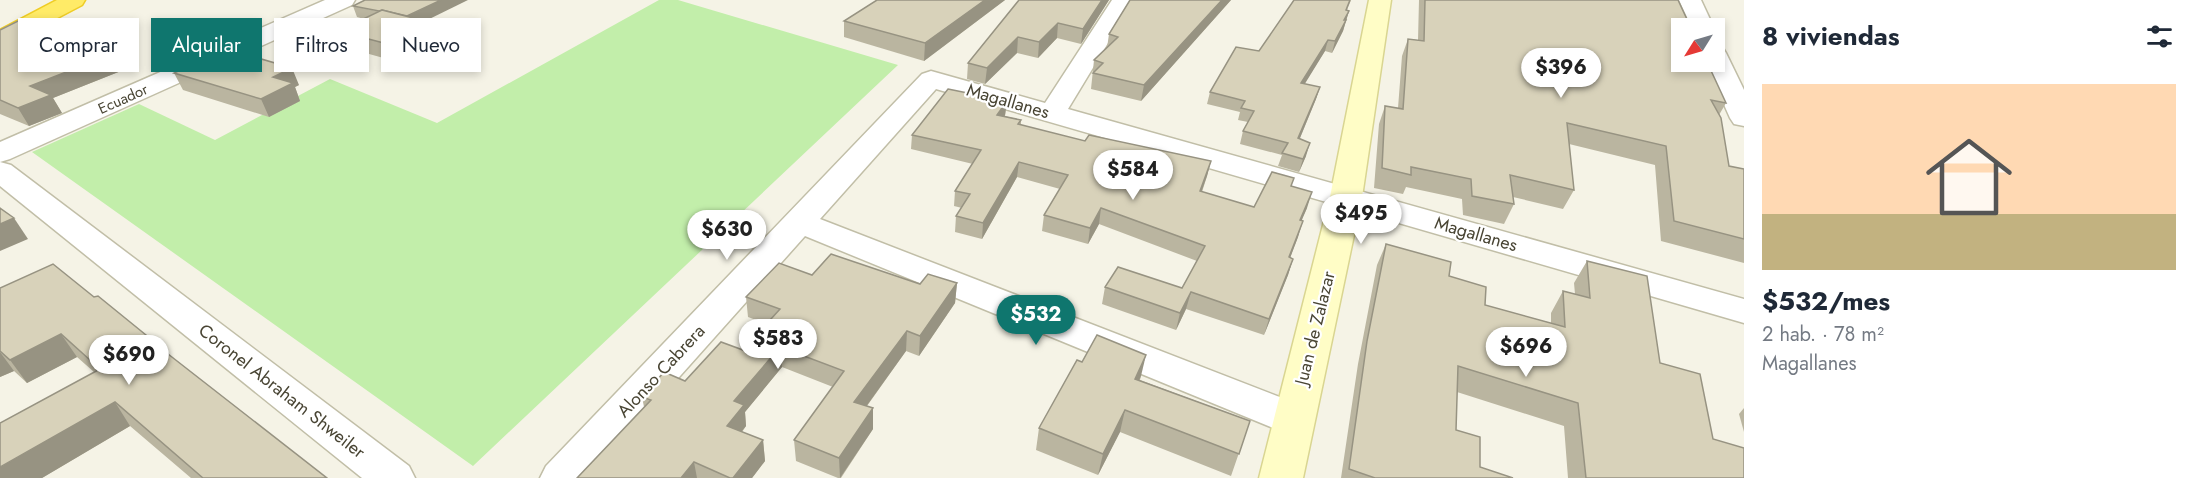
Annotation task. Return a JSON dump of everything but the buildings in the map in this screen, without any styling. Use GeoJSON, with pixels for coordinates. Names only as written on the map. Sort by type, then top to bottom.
{"type":"FeatureCollection","features":[{"type":"Feature","properties":{"kind":"highway"},"geometry":{"type":"LineString","coordinates":[[0,16],[33,0]]}},
{"type":"Feature","properties":{"kind":"highway"},"geometry":{"type":"LineString","coordinates":[[0,39],[74,0]]}},
{"type":"Feature","properties":{"kind":"street","name":"Ecuador"},"geometry":{"type":"LineString","coordinates":[[0,153],[344,0]]}},
{"type":"Feature","properties":{"kind":"street"},"geometry":{"type":"LineString","coordinates":[[1051,114],[1123,0]]}},
{"type":"Feature","properties":{"kind":"street","name":"Juan de Zalazar"},"geometry":{"type":"LineString","coordinates":[[1281,478],[1346,197],[1380,0]]}},
{"type":"Feature","properties":{"kind":"street"},"geometry":{"type":"LineString","coordinates":[[1690,0],[1698,18]]}},
{"type":"Feature","properties":{"kind":"street"},"geometry":{"type":"LineString","coordinates":[[1723,72],[1744,118]]}},
{"type":"Feature","properties":{"kind":"street","name":"Magallanes"},"geometry":{"type":"LineString","coordinates":[[931,79],[1744,311]]}},
{"type":"Feature","properties":{"kind":"street","name":"Alonso Cabrera"},"geometry":{"type":"LineString","coordinates":[[562,478],[931,79]]}},
{"type":"Feature","properties":{"kind":"street","name":"Coronel Abraham Shweiler"},"geometry":{"type":"LineString","coordinates":[[0,171],[393,478]]}},
{"type":"Feature","properties":{"kind":"street"},"geometry":{"type":"LineString","coordinates":[[799,222],[1293,419]]}},
{"type":"Feature","properties":{"kind":"green space"},"geometry":{"type":"Polygon","coordinates":[[[659,0],[678,0],[898,65],[473,466],[32,152],[139,104],[215,140],[330,79],[437,123],[659,0]]]}}]}
